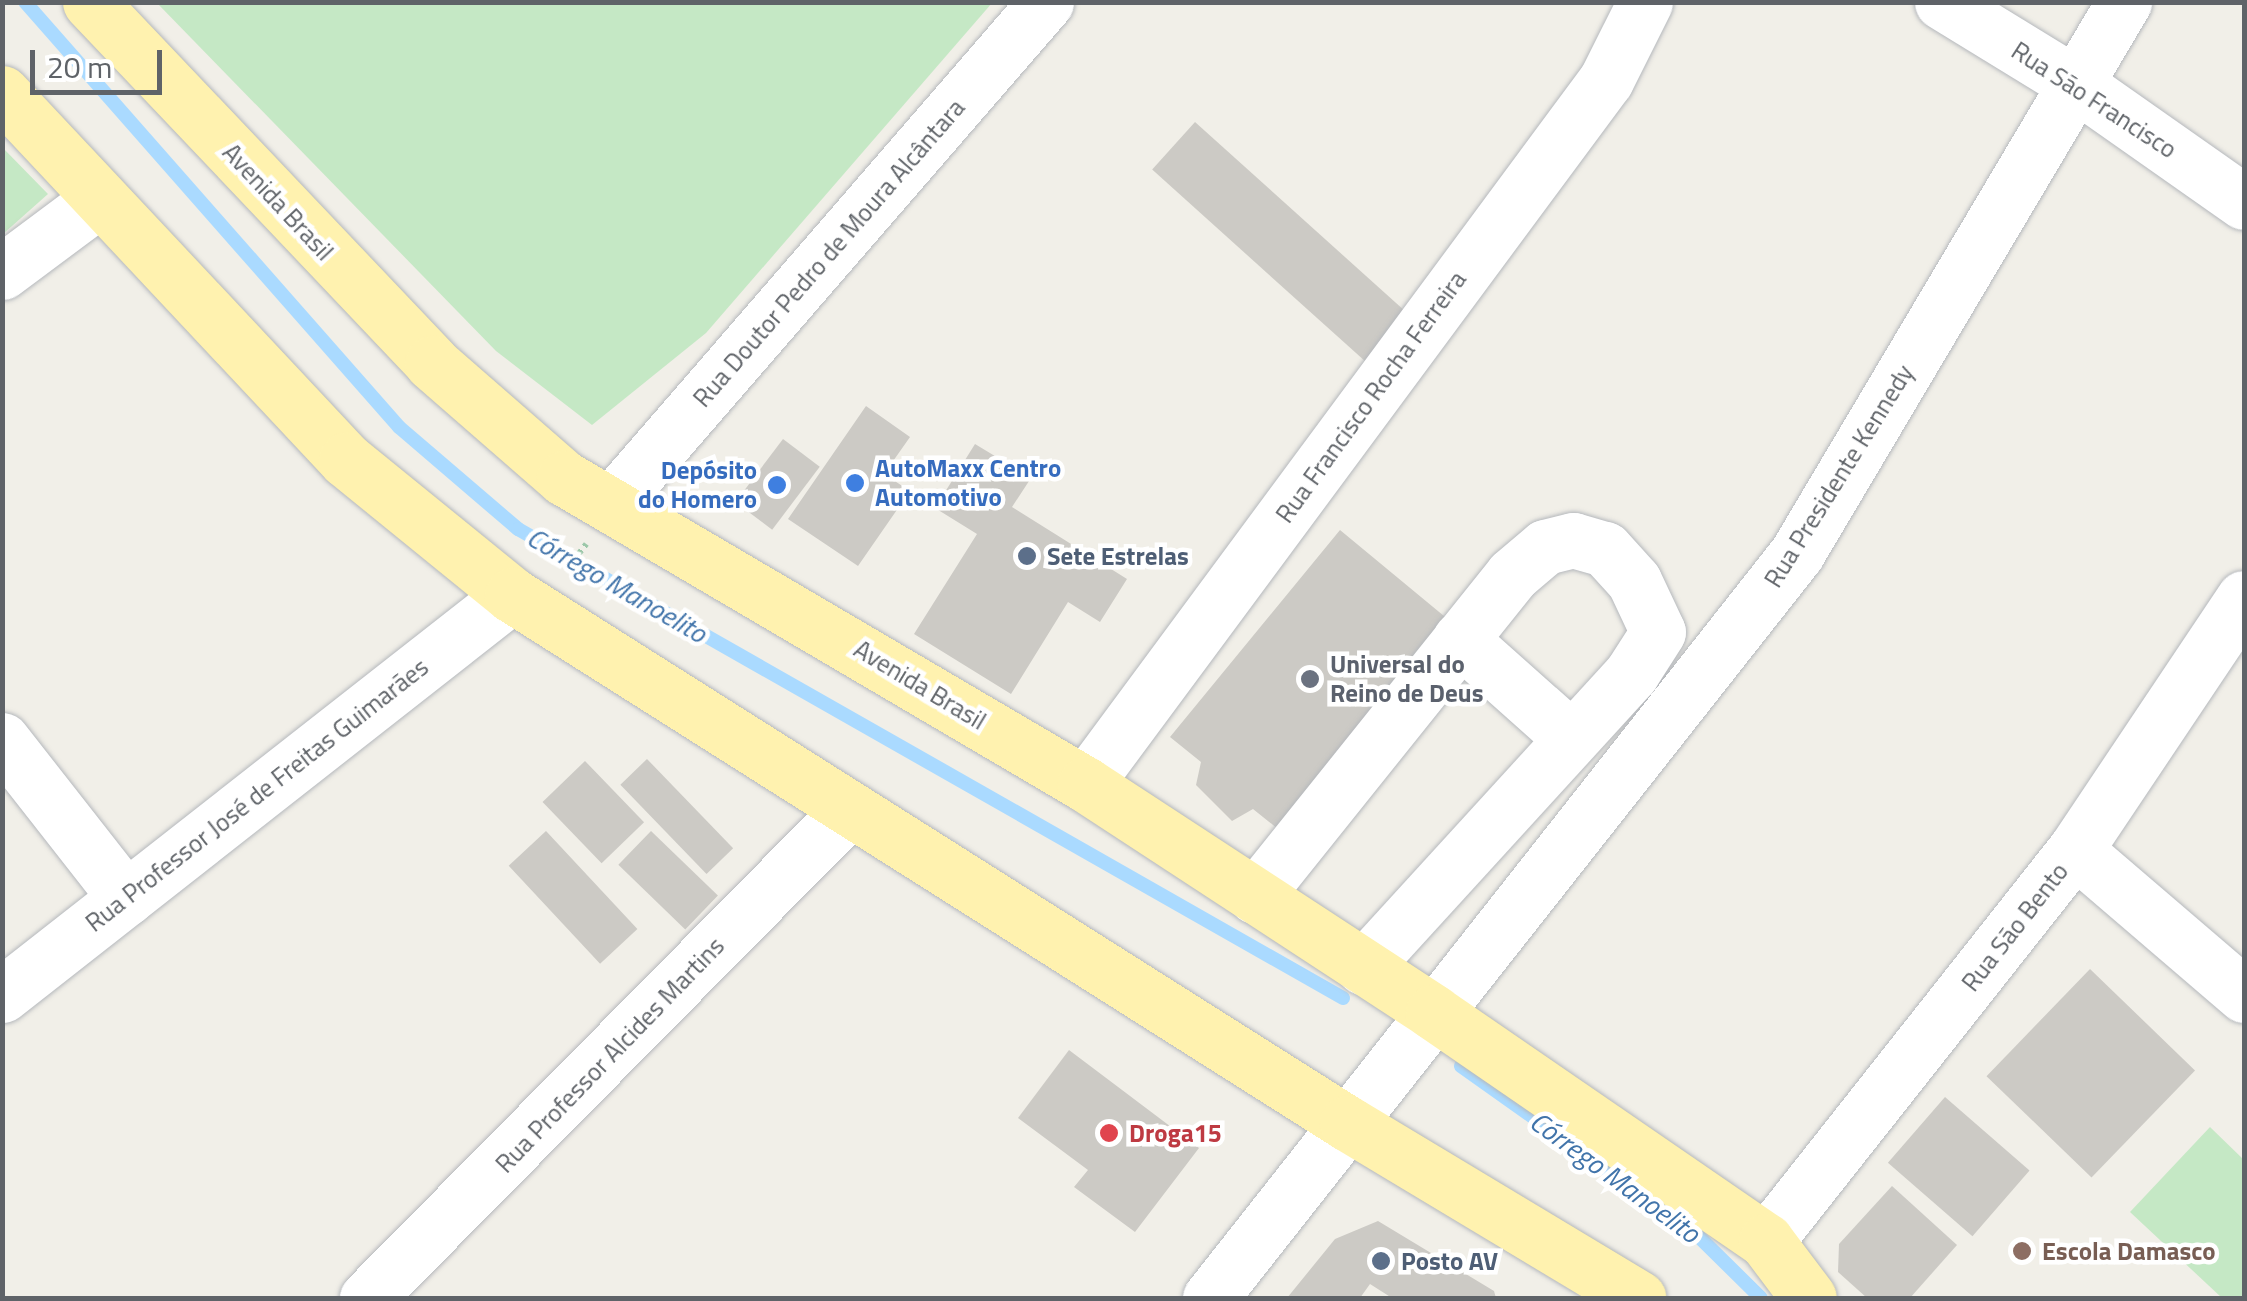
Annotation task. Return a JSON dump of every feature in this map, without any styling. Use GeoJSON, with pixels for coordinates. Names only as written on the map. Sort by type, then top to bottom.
{"type":"FeatureCollection","features":[{"type":"Feature","properties":{"kind":"main road","name":"Avenida Brasil"},"geometry":{"type":"LineString","coordinates":[[90,2],[432,363],[564,478],[601,521],[1085,784],[1433,1012],[1766,1241],[1809,1298]]}},
{"type":"Feature","properties":{"kind":"main road"},"geometry":{"type":"LineString","coordinates":[[2,93],[346,460],[512,594],[1624,1295]]}},
{"type":"Feature","properties":{"kind":"street","name":"Rua Doutor Pedro de Moura Alcântara"},"geometry":{"type":"LineString","coordinates":[[601,521],[1046,2]]}},
{"type":"Feature","properties":{"kind":"street","name":"Rua Francisco Rocha Ferreira"},"geometry":{"type":"LineString","coordinates":[[1085,784],[1606,80],[1645,2]]}},
{"type":"Feature","properties":{"kind":"street","name":"Rua São Francisco"},"geometry":{"type":"LineString","coordinates":[[1942,2],[2076,84],[2244,202]]}},
{"type":"Feature","properties":{"kind":"street","name":"Rua Presidente Kennedy"},"geometry":{"type":"LineString","coordinates":[[1210,1298],[1797,553],[2124,2]]}},
{"type":"Feature","properties":{"kind":"street"},"geometry":{"type":"LineString","coordinates":[[2,272],[100,199]]}},
{"type":"Feature","properties":{"kind":"street"},"geometry":{"type":"LineString","coordinates":[[1255,896],[1512,575],[1545,547],[1573,540],[1605,549],[1634,581],[1658,632],[1631,674],[1363,966]]}},
{"type":"Feature","properties":{"kind":"street","name":"Rua Professor José de Freitas Guimarães"},"geometry":{"type":"LineString","coordinates":[[2,995],[512,594]]}},
{"type":"Feature","properties":{"kind":"street","name":"Rua São Bento"},"geometry":{"type":"LineString","coordinates":[[1766,1241],[2075,850],[2244,598]]}},
{"type":"Feature","properties":{"kind":"street"},"geometry":{"type":"LineString","coordinates":[[1460,639],[1570,738]]}},
{"type":"Feature","properties":{"kind":"street"},"geometry":{"type":"LineString","coordinates":[[2,740],[126,898]]}},
{"type":"Feature","properties":{"kind":"street","name":"Rua Professor Alcides Martins"},"geometry":{"type":"LineString","coordinates":[[367,1298],[850,809]]}},
{"type":"Feature","properties":{"kind":"street"},"geometry":{"type":"LineString","coordinates":[[2075,850],[2244,995]]}},
{"type":"Feature","properties":{"kind":"path"},"geometry":{"type":"LineString","coordinates":[[564,574],[601,521]]}},
{"type":"Feature","properties":{"kind":"green space"},"geometry":{"type":"Polygon","coordinates":[[[157,3],[992,3],[706,333],[592,425],[496,351],[157,3]]]}},
{"type":"Feature","properties":{"kind":"green space"},"geometry":{"type":"Polygon","coordinates":[[[2,147],[48,194],[3,234],[2,234],[2,147]]]}},
{"type":"Feature","properties":{"kind":"green space"},"geometry":{"type":"Polygon","coordinates":[[[2210,1127],[2244,1160],[2244,1298],[2222,1298],[2130,1212],[2210,1127]]]}},
{"type":"Feature","properties":{"kind":"building"},"geometry":{"type":"Polygon","coordinates":[[[1195,122],[1408,314],[1365,362],[1152,170],[1195,122]]]}},
{"type":"Feature","properties":{"kind":"building","name":"AutoMaxx Centro Automotivo"},"geometry":{"type":"Polygon","coordinates":[[[866,406],[910,437],[884,474],[910,491],[858,566],[788,519],[866,406]]]}},
{"type":"Feature","properties":{"kind":"building","name":"Depósito do Homero"},"geometry":{"type":"Polygon","coordinates":[[[783,439],[820,467],[772,530],[735,502],[783,439]]]}},
{"type":"Feature","properties":{"kind":"building","name":"Sete Estrelas"},"geometry":{"type":"Polygon","coordinates":[[[975,444],[1031,478],[1012,507],[1127,579],[1100,622],[1068,602],[1011,694],[914,634],[977,534],[935,508],[975,444]]]}},
{"type":"Feature","properties":{"kind":"building","name":"Universal do Reino de Deus"},"geometry":{"type":"Polygon","coordinates":[[[1340,530],[1450,621],[1278,829],[1253,809],[1232,821],[1196,785],[1201,762],[1170,737],[1340,530]]]}},
{"type":"Feature","properties":{"kind":"building"},"geometry":{"type":"Polygon","coordinates":[[[647,759],[733,848],[707,874],[620,785],[647,759]]]}},
{"type":"Feature","properties":{"kind":"building"},"geometry":{"type":"Polygon","coordinates":[[[585,761],[644,822],[602,863],[543,802],[585,761]]]}},
{"type":"Feature","properties":{"kind":"building"},"geometry":{"type":"Polygon","coordinates":[[[546,831],[637,929],[600,964],[509,866],[546,831]]]}},
{"type":"Feature","properties":{"kind":"building"},"geometry":{"type":"Polygon","coordinates":[[[651,831],[718,896],[685,929],[618,865],[651,831]]]}},
{"type":"Feature","properties":{"kind":"building"},"geometry":{"type":"Polygon","coordinates":[[[2090,969],[2195,1070],[2092,1178],[1986,1076],[2090,969]]]}},
{"type":"Feature","properties":{"kind":"building","name":"Droga15"},"geometry":{"type":"Polygon","coordinates":[[[1069,1050],[1199,1148],[1135,1232],[1074,1187],[1088,1170],[1018,1118],[1069,1050]]]}},
{"type":"Feature","properties":{"kind":"building"},"geometry":{"type":"Polygon","coordinates":[[[1945,1097],[2030,1170],[1972,1236],[1888,1163],[1945,1097]]]}},
{"type":"Feature","properties":{"kind":"building"},"geometry":{"type":"Polygon","coordinates":[[[1892,1186],[1957,1245],[1910,1298],[1867,1298],[1838,1272],[1839,1244],[1892,1186]]]}},
{"type":"Feature","properties":{"kind":"building","name":"Posto AV"},"geometry":{"type":"Polygon","coordinates":[[[1378,1221],[1494,1291],[1496,1298],[1392,1298],[1370,1284],[1360,1298],[1287,1298],[1335,1239],[1378,1221]]]}},
{"type":"Feature","properties":{"kind":"waterway","name":"Córrego Manoelito"},"geometry":{"type":"LineString","coordinates":[[25,2],[399,427],[518,529],[1343,998]]}},
{"type":"Feature","properties":{"kind":"waterway","name":"Córrego Manoelito"},"geometry":{"type":"LineString","coordinates":[[1461,1066],[1693,1231],[1761,1298]]}},
{"type":"Feature","properties":{"kind":"place","name":"AutoMaxx Centro Automotivo"},"geometry":{"type":"Point","coordinates":[855,483]}},
{"type":"Feature","properties":{"kind":"place","name":"Depósito do Homero"},"geometry":{"type":"Point","coordinates":[777,485]}},
{"type":"Feature","properties":{"kind":"place","name":"Sete Estrelas"},"geometry":{"type":"Point","coordinates":[1027,556]}},
{"type":"Feature","properties":{"kind":"place","name":"Universal do Reino de Deus"},"geometry":{"type":"Point","coordinates":[1310,679]}},
{"type":"Feature","properties":{"kind":"place","name":"Droga15"},"geometry":{"type":"Point","coordinates":[1109,1133]}},
{"type":"Feature","properties":{"kind":"place","name":"Escola Damasco"},"geometry":{"type":"Point","coordinates":[2022,1251]}},
{"type":"Feature","properties":{"kind":"place","name":"Posto AV"},"geometry":{"type":"Point","coordinates":[1381,1261]}}]}
